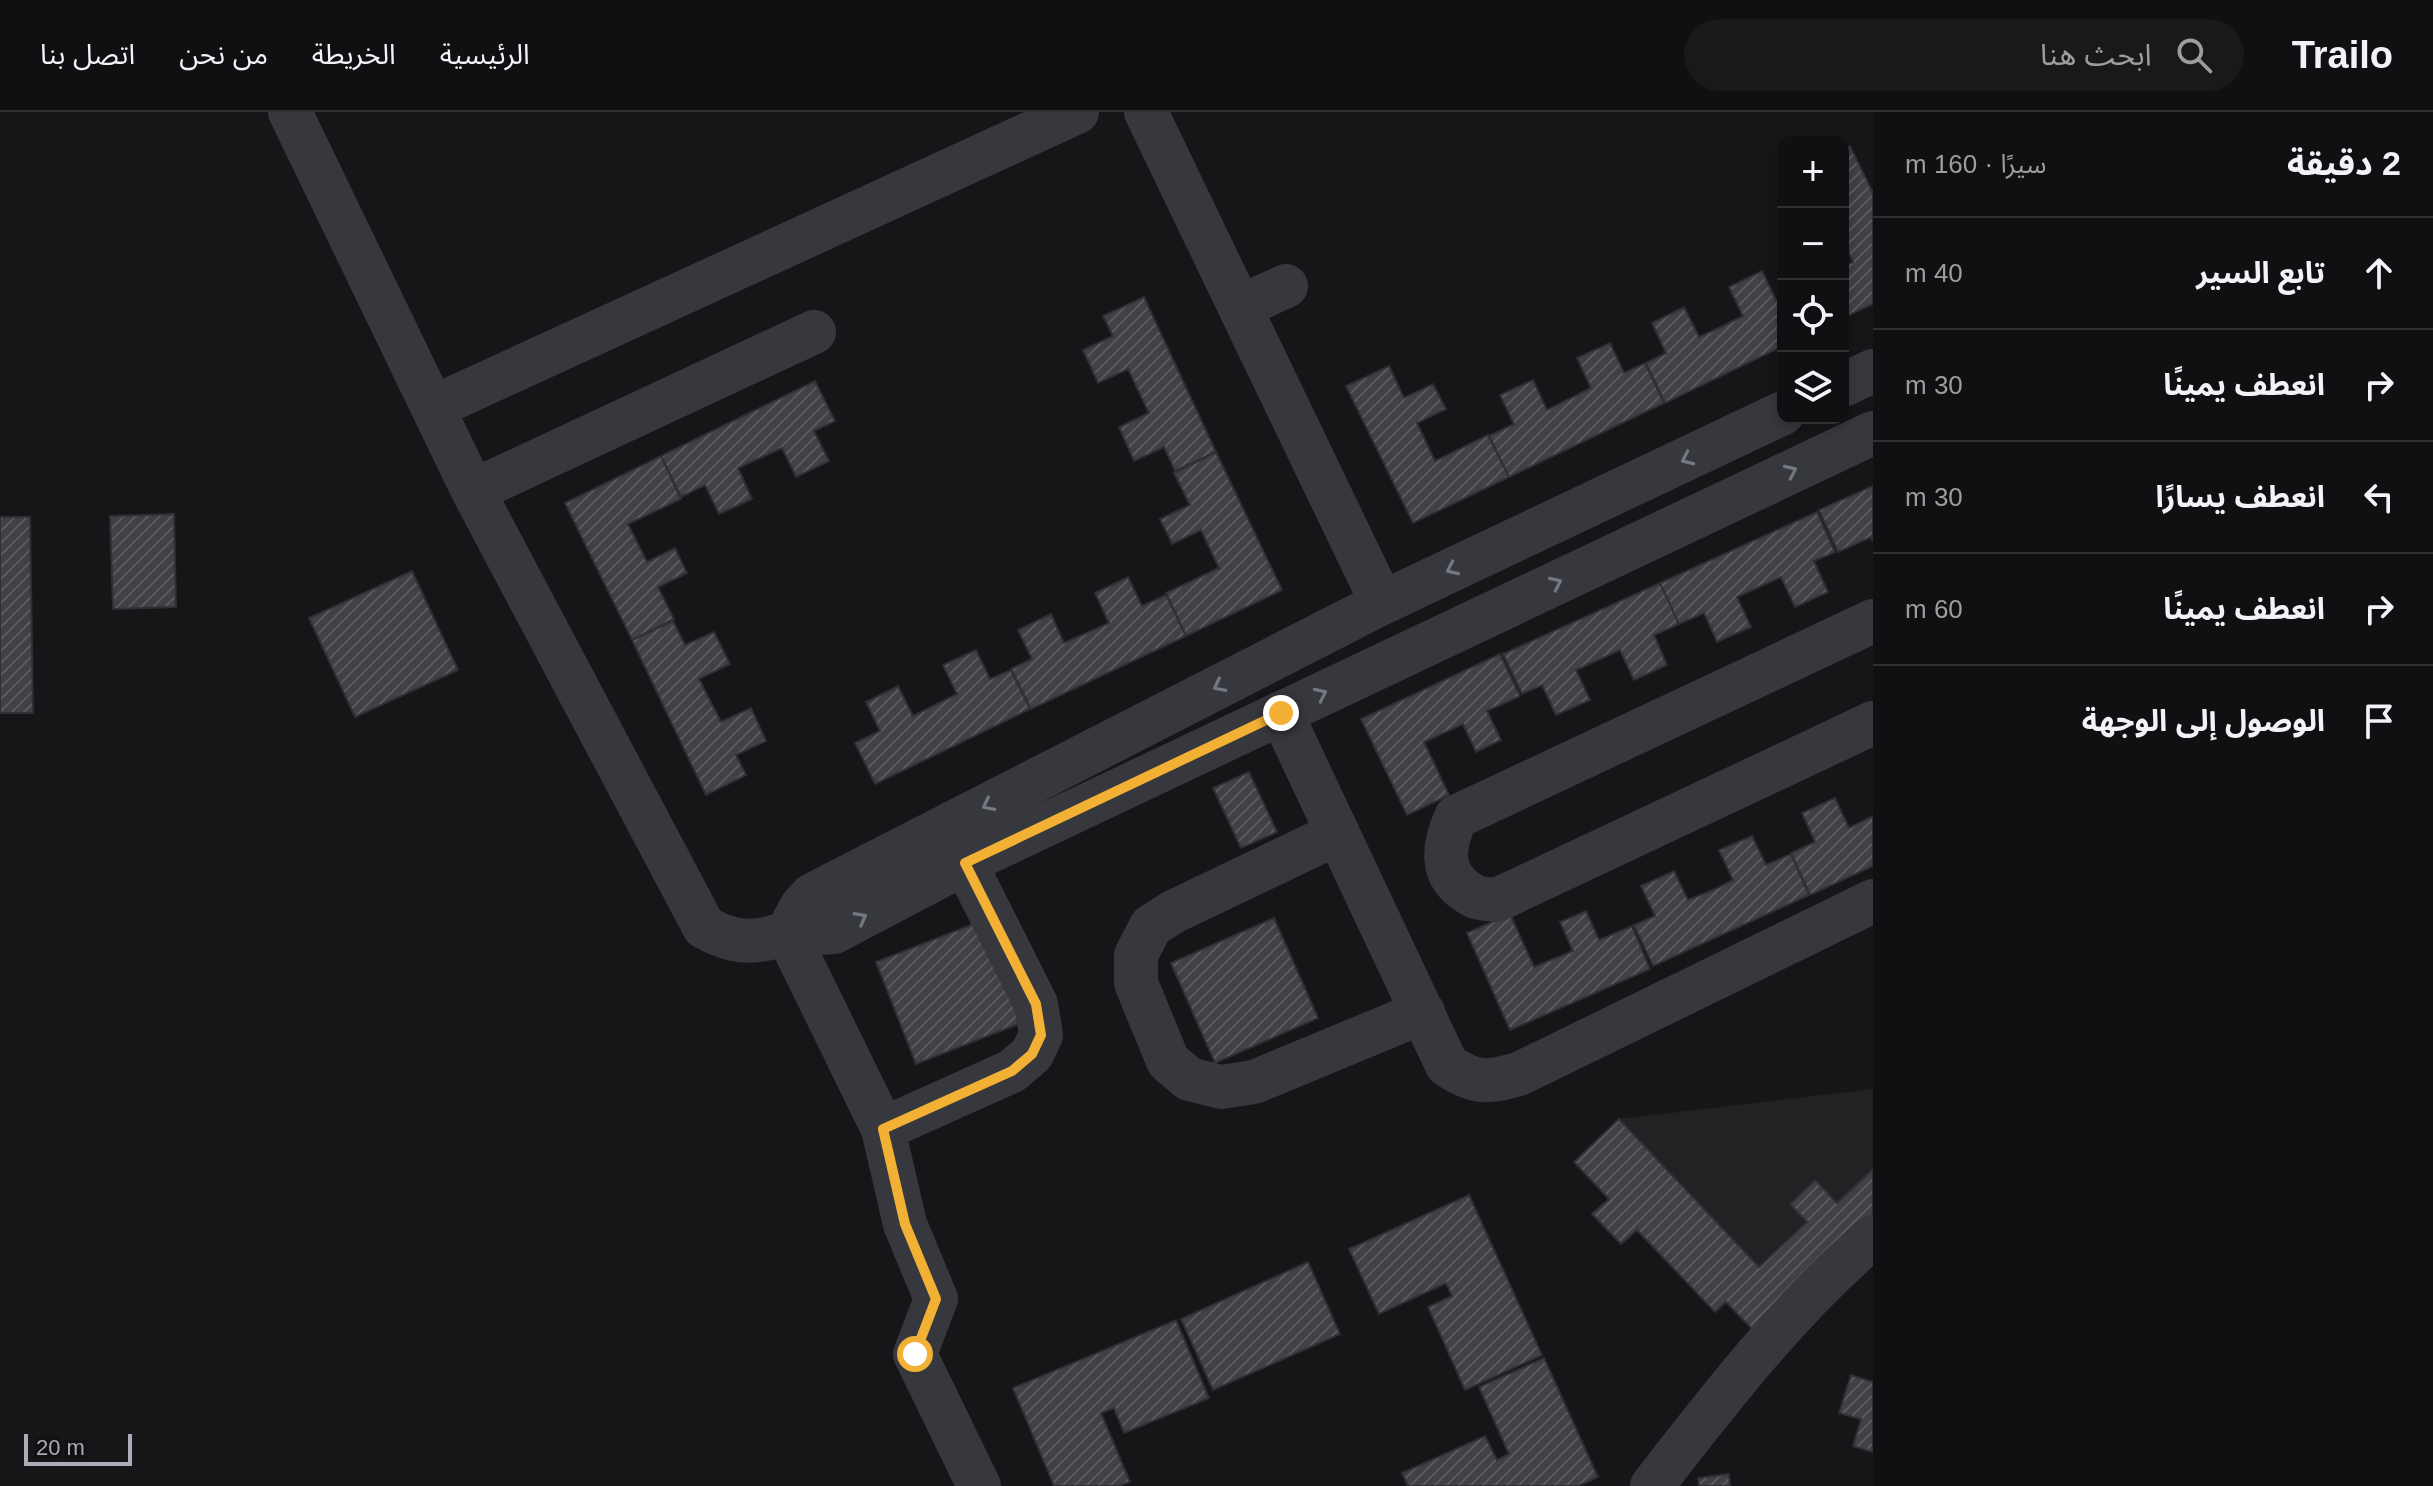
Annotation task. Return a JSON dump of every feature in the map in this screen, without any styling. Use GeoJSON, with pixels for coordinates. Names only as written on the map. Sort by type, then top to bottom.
{"type":"FeatureCollection","features":[{"type":"Feature","properties":{"kind":"street"},"geometry":{"type":"LineString","coordinates":[[290,112],[473,491],[704,927],[721,936],[743,941],[764,940],[787,933],[834,932],[965,863],[1873,433]]}},
{"type":"Feature","properties":{"kind":"street"},"geometry":{"type":"LineString","coordinates":[[434,407],[1077,112]]}},
{"type":"Feature","properties":{"kind":"street"},"geometry":{"type":"LineString","coordinates":[[1146,112],[1382,603]]}},
{"type":"Feature","properties":{"kind":"street"},"geometry":{"type":"LineString","coordinates":[[1240,307],[1286,286]]}},
{"type":"Feature","properties":{"kind":"street"},"geometry":{"type":"LineString","coordinates":[[473,491],[814,332]]}},
{"type":"Feature","properties":{"kind":"street"},"geometry":{"type":"LineString","coordinates":[[1849,382],[1873,371]]}},
{"type":"Feature","properties":{"kind":"street"},"geometry":{"type":"LineString","coordinates":[[787,933],[812,895],[1382,603],[1777,416]]}},
{"type":"Feature","properties":{"kind":"street"},"geometry":{"type":"LineString","coordinates":[[1873,621],[1456,817],[1446,839],[1447,866],[1454,880],[1473,896],[1497,900],[1873,723]]}},
{"type":"Feature","properties":{"kind":"street"},"geometry":{"type":"LineString","coordinates":[[1281,713],[1447,1065],[1464,1077],[1492,1082],[1519,1074],[1873,901]]}},
{"type":"Feature","properties":{"kind":"street"},"geometry":{"type":"LineString","coordinates":[[1338,833],[1173,912],[1151,926],[1136,955],[1136,983],[1168,1061],[1189,1079],[1221,1087],[1254,1082],[1423,1012]]}},
{"type":"Feature","properties":{"kind":"street"},"geometry":{"type":"LineString","coordinates":[[883,1129],[1012,1071],[1032,1054],[1041,1035],[1036,1004],[965,863]]}},
{"type":"Feature","properties":{"kind":"street"},"geometry":{"type":"LineString","coordinates":[[787,933],[883,1129],[905,1224],[936,1299],[915,1354],[979,1486]]}},
{"type":"Feature","properties":{"kind":"street"},"geometry":{"type":"LineString","coordinates":[[1652,1486],[1725,1390],[1832,1272],[1873,1237]]}},
{"type":"Feature","properties":{"kind":"shaded area"},"geometry":{"type":"Polygon","coordinates":[[[1873,1089],[1873,1221],[1755,1332],[1726,1302],[1715,1312],[1637,1231],[1621,1244],[1592,1214],[1609,1198],[1574,1162],[1619,1119],[1873,1089]]]}},
{"type":"Feature","properties":{"kind":"building"},"geometry":{"type":"Polygon","coordinates":[[[1849,146],[1873,193],[1873,304],[1849,315],[1849,264],[1853,262],[1849,254],[1849,146]]]}},
{"type":"Feature","properties":{"kind":"building"},"geometry":{"type":"Polygon","coordinates":[[[1762,271],[1777,300],[1777,349],[1665,403],[1646,363],[1666,353],[1652,323],[1684,307],[1699,337],[1723,326],[1743,316],[1729,287],[1762,271]]]}},
{"type":"Feature","properties":{"kind":"building"},"geometry":{"type":"Polygon","coordinates":[[[1144,297],[1216,452],[1175,471],[1164,447],[1134,461],[1119,427],[1149,413],[1128,369],[1098,383],[1083,350],[1113,336],[1103,316],[1144,297]]]}},
{"type":"Feature","properties":{"kind":"building"},"geometry":{"type":"Polygon","coordinates":[[[1610,343],[1624,373],[1645,363],[1664,403],[1509,477],[1489,436],[1514,424],[1500,395],[1533,380],[1547,410],[1591,388],[1577,358],[1610,343]]]}},
{"type":"Feature","properties":{"kind":"building"},"geometry":{"type":"Polygon","coordinates":[[[1389,366],[1404,398],[1433,384],[1446,409],[1417,423],[1435,461],[1488,435],[1509,477],[1413,523],[1346,386],[1389,366]]]}},
{"type":"Feature","properties":{"kind":"building"},"geometry":{"type":"Polygon","coordinates":[[[815,381],[835,421],[814,431],[829,461],[796,477],[782,448],[738,468],[752,499],[719,514],[705,485],[681,497],[661,456],[815,381]]]}},
{"type":"Feature","properties":{"kind":"building"},"geometry":{"type":"Polygon","coordinates":[[[1216,452],[1282,590],[1186,636],[1166,593],[1219,568],[1201,530],[1172,544],[1160,519],[1190,505],[1174,473],[1216,452]]]}},
{"type":"Feature","properties":{"kind":"building"},"geometry":{"type":"Polygon","coordinates":[[[661,456],[681,499],[628,524],[647,562],[675,548],[687,573],[658,587],[674,619],[632,640],[565,503],[661,456]]]}},
{"type":"Feature","properties":{"kind":"building"},"geometry":{"type":"Polygon","coordinates":[[[1873,486],[1873,542],[1871,537],[1838,552],[1819,510],[1873,486]]]}},
{"type":"Feature","properties":{"kind":"building"},"geometry":{"type":"Polygon","coordinates":[[[1817,512],[1835,552],[1814,561],[1828,592],[1795,607],[1781,577],[1737,597],[1751,627],[1717,642],[1704,613],[1679,624],[1660,583],[1817,512]]]}},
{"type":"Feature","properties":{"kind":"building"},"geometry":{"type":"Polygon","coordinates":[[[174,514],[176,607],[113,609],[110,516],[174,514]]]}},
{"type":"Feature","properties":{"kind":"building"},"geometry":{"type":"Polygon","coordinates":[[[0,517],[30,517],[33,713],[0,713],[0,517]]]}},
{"type":"Feature","properties":{"kind":"building"},"geometry":{"type":"Polygon","coordinates":[[[412,571],[458,670],[355,717],[309,618],[412,571]]]}},
{"type":"Feature","properties":{"kind":"building"},"geometry":{"type":"Polygon","coordinates":[[[1128,577],[1142,606],[1166,595],[1186,636],[1031,709],[1011,669],[1032,659],[1018,630],[1051,614],[1064,643],[1109,623],[1095,593],[1128,577]]]}},
{"type":"Feature","properties":{"kind":"building"},"geometry":{"type":"Polygon","coordinates":[[[1660,583],[1679,624],[1654,635],[1667,665],[1634,680],[1620,650],[1576,670],[1590,700],[1556,715],[1542,685],[1522,694],[1503,654],[1660,583]]]}},
{"type":"Feature","properties":{"kind":"building"},"geometry":{"type":"Polygon","coordinates":[[[673,621],[685,645],[714,632],[730,664],[699,679],[721,722],[751,708],[766,741],[736,755],[746,775],[706,795],[632,640],[673,621]]]}},
{"type":"Feature","properties":{"kind":"building"},"geometry":{"type":"Polygon","coordinates":[[[976,650],[990,679],[1011,670],[1030,709],[875,784],[855,743],[880,731],[866,702],[898,686],[913,716],[957,694],[943,665],[976,650]]]}},
{"type":"Feature","properties":{"kind":"building"},"geometry":{"type":"Polygon","coordinates":[[[1500,654],[1520,696],[1487,711],[1501,740],[1476,752],[1463,724],[1424,742],[1449,795],[1407,815],[1361,719],[1500,654]]]}},
{"type":"Feature","properties":{"kind":"building"},"geometry":{"type":"Polygon","coordinates":[[[1249,772],[1277,832],[1241,848],[1213,788],[1249,772]]]}},
{"type":"Feature","properties":{"kind":"building"},"geometry":{"type":"Polygon","coordinates":[[[1835,798],[1849,828],[1873,816],[1873,866],[1810,895],[1791,853],[1815,842],[1802,813],[1835,798]]]}},
{"type":"Feature","properties":{"kind":"building"},"geometry":{"type":"Polygon","coordinates":[[[1752,836],[1766,865],[1791,854],[1809,895],[1653,966],[1634,925],[1655,916],[1641,886],[1674,871],[1688,900],[1713,890],[1733,880],[1719,850],[1752,836]]]}},
{"type":"Feature","properties":{"kind":"building"},"geometry":{"type":"Polygon","coordinates":[[[1586,911],[1599,940],[1632,926],[1650,969],[1510,1030],[1467,933],[1510,914],[1534,967],[1573,951],[1560,922],[1586,911]]]}},
{"type":"Feature","properties":{"kind":"building"},"geometry":{"type":"Polygon","coordinates":[[[1274,918],[1318,1018],[1215,1063],[1171,963],[1274,918]]]}},
{"type":"Feature","properties":{"kind":"building"},"geometry":{"type":"Polygon","coordinates":[[[981,921],[1021,1023],[916,1064],[876,962],[981,921]]]}},
{"type":"Feature","properties":{"kind":"building"},"geometry":{"type":"Polygon","coordinates":[[[1619,1119],[1759,1267],[1807,1222],[1790,1204],[1815,1180],[1837,1203],[1873,1169],[1873,1221],[1755,1332],[1726,1302],[1715,1312],[1637,1230],[1621,1244],[1592,1214],[1609,1199],[1574,1162],[1619,1119]]]}},
{"type":"Feature","properties":{"kind":"building"},"geometry":{"type":"Polygon","coordinates":[[[1469,1195],[1542,1355],[1465,1390],[1428,1307],[1452,1296],[1446,1283],[1379,1314],[1349,1249],[1469,1195]]]}},
{"type":"Feature","properties":{"kind":"building"},"geometry":{"type":"Polygon","coordinates":[[[1308,1262],[1340,1334],[1213,1390],[1181,1319],[1308,1262]]]}},
{"type":"Feature","properties":{"kind":"building"},"geometry":{"type":"Polygon","coordinates":[[[1176,1320],[1209,1398],[1124,1433],[1114,1408],[1101,1413],[1130,1482],[1119,1486],[1054,1486],[1013,1388],[1176,1320]]]}},
{"type":"Feature","properties":{"kind":"building"},"geometry":{"type":"Polygon","coordinates":[[[1544,1358],[1598,1477],[1578,1486],[1408,1486],[1402,1473],[1485,1436],[1497,1460],[1509,1454],[1479,1387],[1544,1358]]]}},
{"type":"Feature","properties":{"kind":"building"},"geometry":{"type":"Polygon","coordinates":[[[1851,1375],[1873,1382],[1873,1452],[1853,1446],[1861,1419],[1839,1413],[1851,1375]]]}},
{"type":"Feature","properties":{"kind":"building"},"geometry":{"type":"Polygon","coordinates":[[[1729,1474],[1730,1486],[1699,1486],[1698,1478],[1729,1474]]]}},
{"type":"Feature","properties":{"kind":"route"},"geometry":{"type":"LineString","coordinates":[[915,1354],[936,1299],[905,1224],[883,1129],[1012,1071],[1032,1054],[1041,1035],[1036,1004],[965,863],[1281,713]]}}]}
